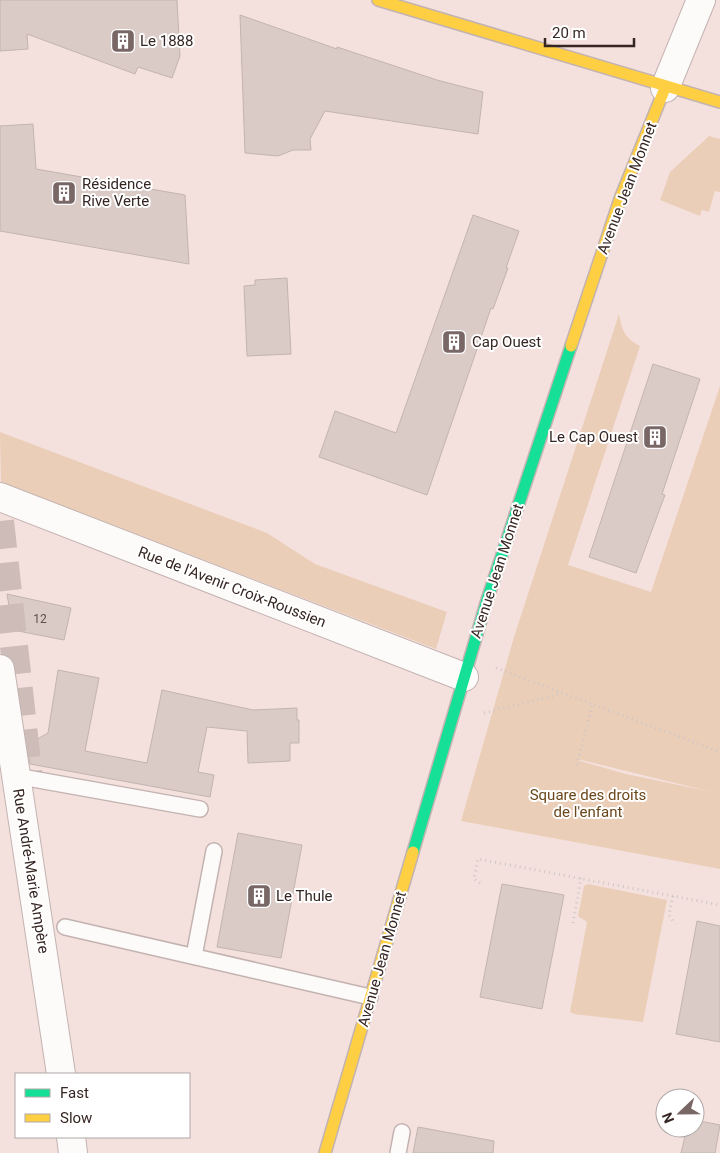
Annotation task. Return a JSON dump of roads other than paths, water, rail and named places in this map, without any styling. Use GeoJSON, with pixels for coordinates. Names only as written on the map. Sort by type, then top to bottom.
{"type":"FeatureCollection","features":[{"type":"Feature","properties":{"kind":"street"},"geometry":{"type":"LineString","coordinates":[[378,0],[579,59],[666,88],[720,102]]}},
{"type":"Feature","properties":{"kind":"street","name":"Avenue Jean Monnet"},"geometry":{"type":"LineString","coordinates":[[325,1153],[464,677],[545,421],[620,199],[701,0]]}},
{"type":"Feature","properties":{"kind":"street","name":"Rue de l'Avenir Croix-Roussien"},"geometry":{"type":"LineString","coordinates":[[0,498],[464,677]]}},
{"type":"Feature","properties":{"kind":"street","name":"Rue André-Marie Ampère"},"geometry":{"type":"LineString","coordinates":[[0,669],[61,1073]]}},
{"type":"Feature","properties":{"kind":"street"},"geometry":{"type":"LineString","coordinates":[[71,1138],[73,1153]]}},
{"type":"Feature","properties":{"kind":"lane"},"geometry":{"type":"LineString","coordinates":[[16,776],[200,809]]}},
{"type":"Feature","properties":{"kind":"lane"},"geometry":{"type":"LineString","coordinates":[[194,956],[214,851]]}},
{"type":"Feature","properties":{"kind":"lane"},"geometry":{"type":"LineString","coordinates":[[65,927],[370,997]]}},
{"type":"Feature","properties":{"kind":"lane"},"geometry":{"type":"LineString","coordinates":[[398,1153],[402,1132]]}},
{"type":"Feature","properties":{"kind":"tunnel"},"geometry":{"type":"LineString","coordinates":[[0,521],[29,780]]}},
{"type":"Feature","properties":{"kind":"place","name":"Le 1888"},"geometry":{"type":"Point","coordinates":[123,41]}},
{"type":"Feature","properties":{"kind":"place","name":"Résidence Rive Verte"},"geometry":{"type":"Point","coordinates":[64,193]}},
{"type":"Feature","properties":{"kind":"place","name":"Cap Ouest"},"geometry":{"type":"Point","coordinates":[454,342]}},
{"type":"Feature","properties":{"kind":"place","name":"Le Cap Ouest"},"geometry":{"type":"Point","coordinates":[655,437]}},
{"type":"Feature","properties":{"kind":"place","name":"Le Thule"},"geometry":{"type":"Point","coordinates":[259,896]}},
{"type":"Feature","properties":{"kind":"park label","name":"Square des droits de l'enfant"},"geometry":{"type":"Point","coordinates":[588,804]}}]}
